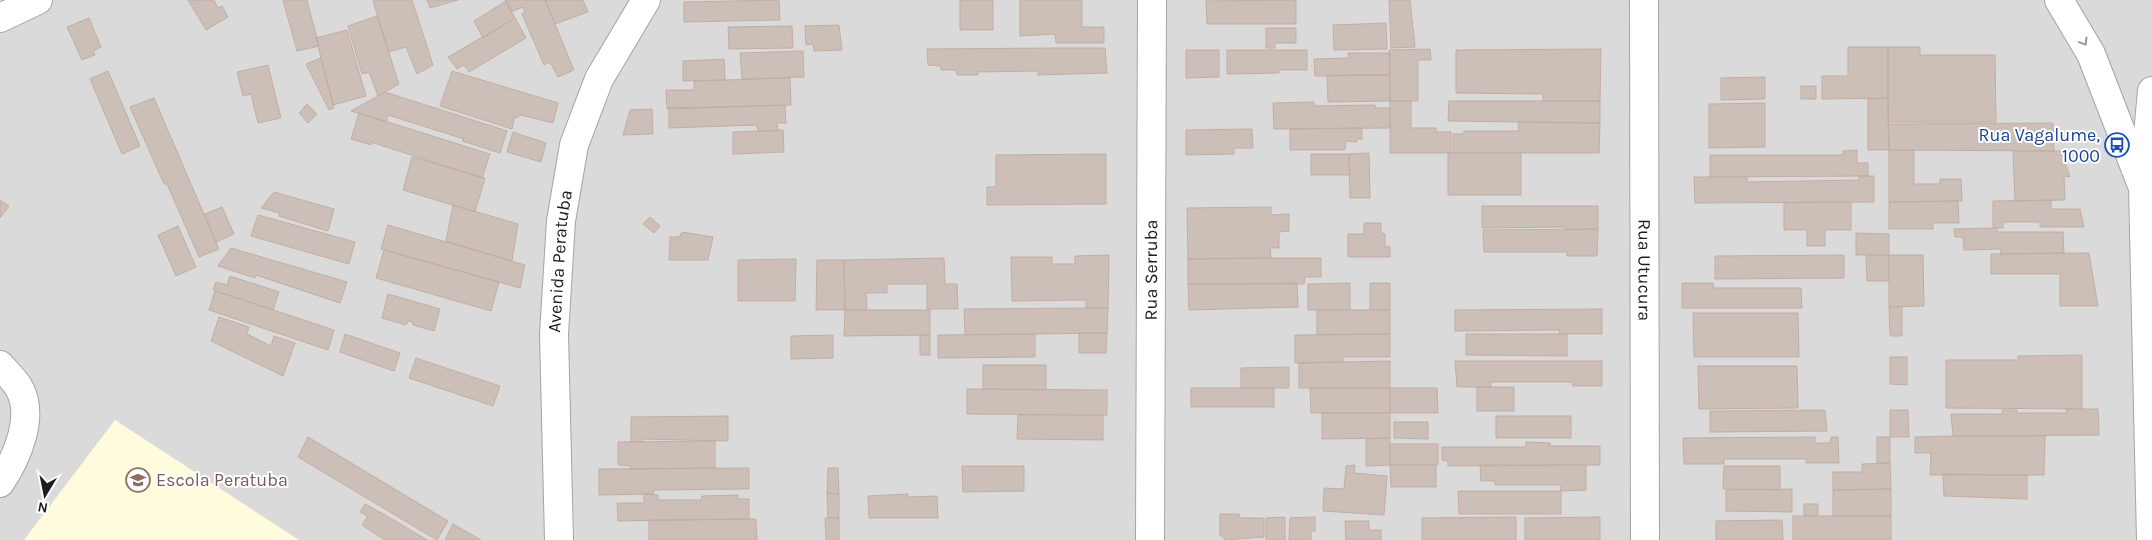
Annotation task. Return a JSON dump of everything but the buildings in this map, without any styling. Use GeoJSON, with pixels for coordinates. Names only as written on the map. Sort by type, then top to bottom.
{"type":"FeatureCollection","features":[{"type":"Feature","properties":{"kind":"street"},"geometry":{"type":"LineString","coordinates":[[0,18],[38,0]]}},
{"type":"Feature","properties":{"kind":"street","name":"Avenida Peratuba"},"geometry":{"type":"LineString","coordinates":[[559,540],[554,334],[561,221],[574,145],[599,79],[646,0]]}},
{"type":"Feature","properties":{"kind":"street","name":"Rua Serruba"},"geometry":{"type":"LineString","coordinates":[[1150,540],[1152,0]]}},
{"type":"Feature","properties":{"kind":"street","name":"Rua Utucura"},"geometry":{"type":"LineString","coordinates":[[1644,0],[1644,540]]}},
{"type":"Feature","properties":{"kind":"street"},"geometry":{"type":"LineString","coordinates":[[2059,0],[2091,54],[2143,188]]}},
{"type":"Feature","properties":{"kind":"street"},"geometry":{"type":"LineString","coordinates":[[2151,540],[2143,188],[2152,91]]}},
{"type":"Feature","properties":{"kind":"street"},"geometry":{"type":"LineString","coordinates":[[0,365],[19,388],[26,410],[20,442],[0,483]]}},
{"type":"Feature","properties":{"kind":"shaded area"},"geometry":{"type":"Polygon","coordinates":[[[0,0],[2152,0],[2152,540],[0,540],[0,0]]]}},
{"type":"Feature","properties":{"kind":"shaded area","name":"Escola Peratuba"},"geometry":{"type":"Polygon","coordinates":[[[115,420],[299,540],[24,540],[115,420]]]}},
{"type":"Feature","properties":{"kind":"place","name":"Rua Vagalume, 1000"},"geometry":{"type":"Point","coordinates":[2117,145]}},
{"type":"Feature","properties":{"kind":"place","name":"Escola Peratuba"},"geometry":{"type":"Point","coordinates":[138,480]}}]}
